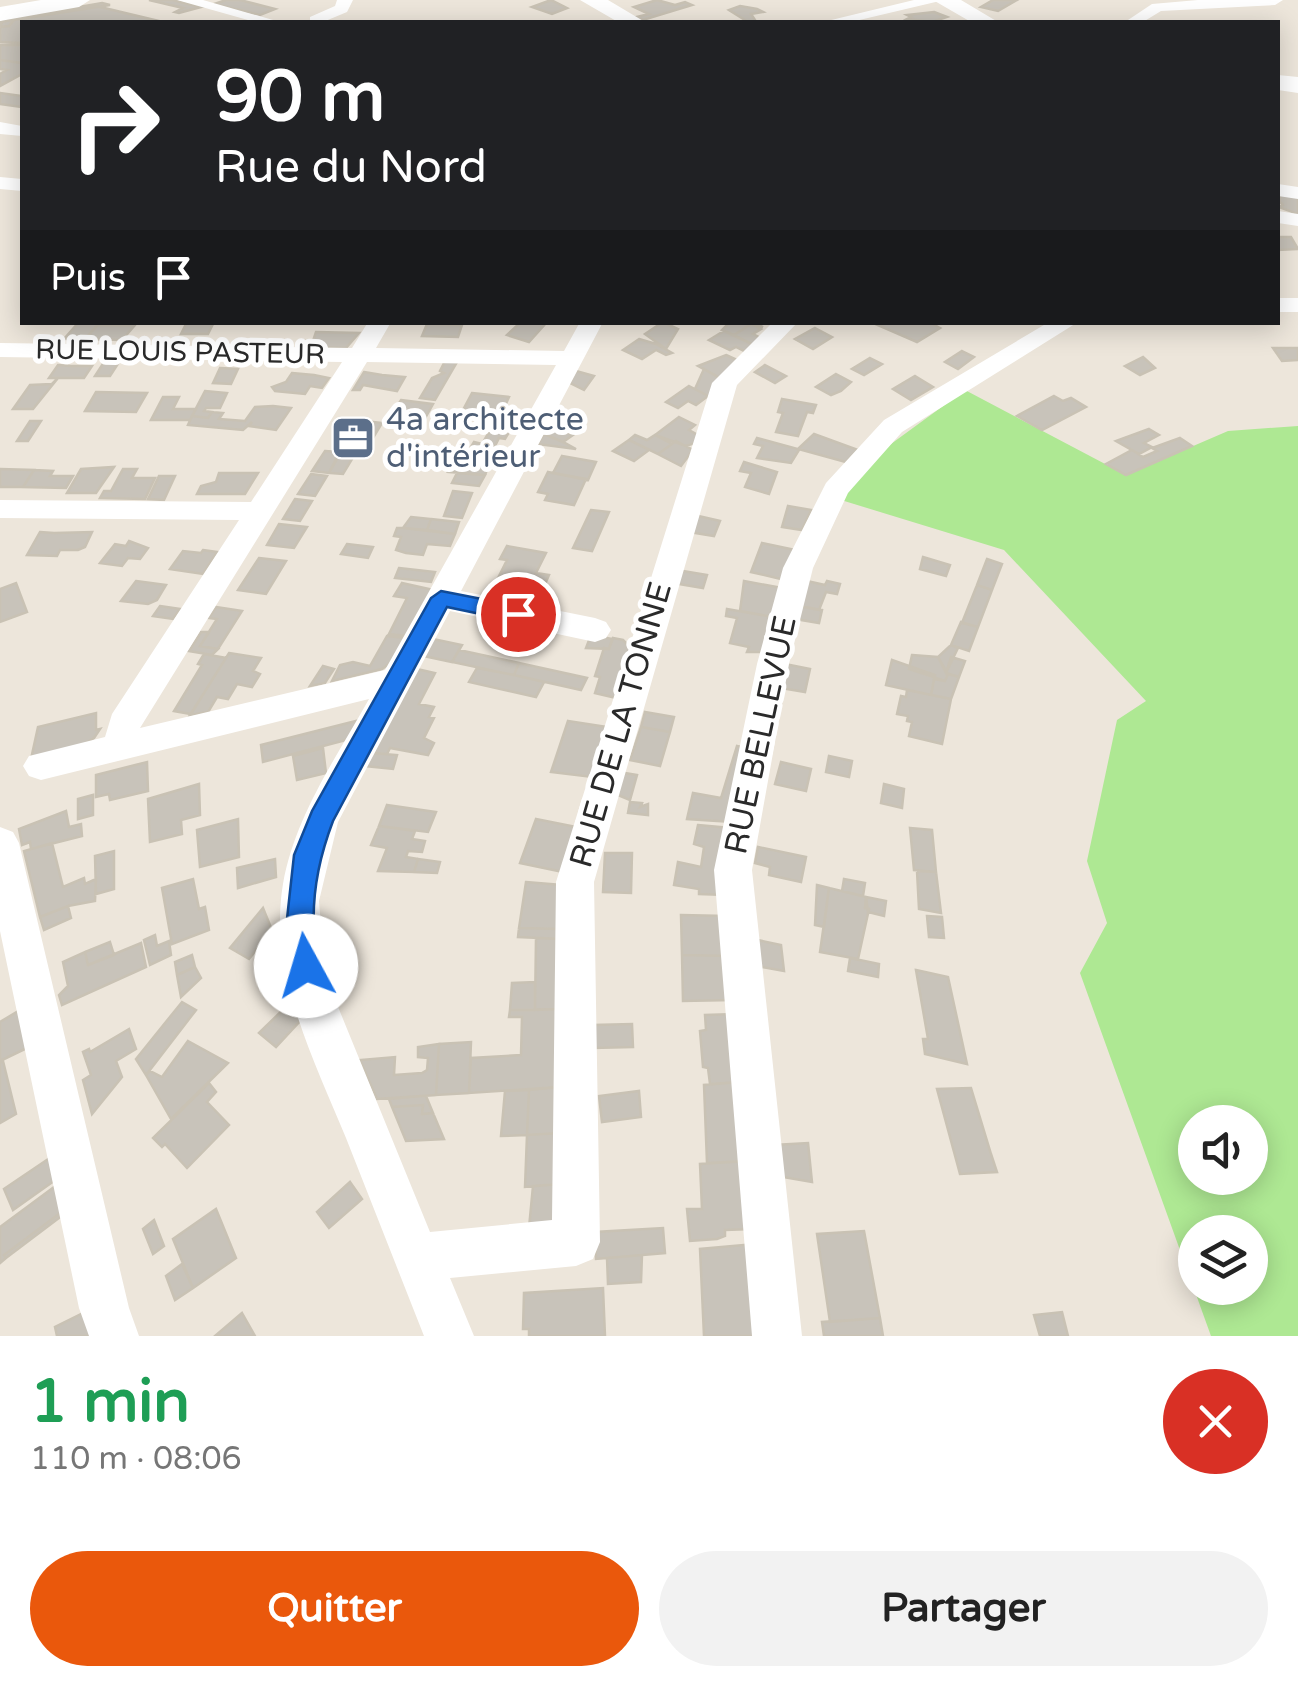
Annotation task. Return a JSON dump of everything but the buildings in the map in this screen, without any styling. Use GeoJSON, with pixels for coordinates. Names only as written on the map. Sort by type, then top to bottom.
{"type":"FeatureCollection","features":[{"type":"Feature","properties":{"kind":"street"},"geometry":{"type":"LineString","coordinates":[[0,14],[79,0]]}},
{"type":"Feature","properties":{"kind":"street"},"geometry":{"type":"LineString","coordinates":[[185,0],[264,20]]}},
{"type":"Feature","properties":{"kind":"street"},"geometry":{"type":"LineString","coordinates":[[316,20],[342,9],[345,0]]}},
{"type":"Feature","properties":{"kind":"street"},"geometry":{"type":"LineString","coordinates":[[591,0],[630,20]]}},
{"type":"Feature","properties":{"kind":"street"},"geometry":{"type":"LineString","coordinates":[[841,20],[936,0]]}},
{"type":"Feature","properties":{"kind":"street"},"geometry":{"type":"LineString","coordinates":[[944,0],[983,20]]}},
{"type":"Feature","properties":{"kind":"street"},"geometry":{"type":"LineString","coordinates":[[1136,20],[1157,3],[1275,0]]}},
{"type":"Feature","properties":{"kind":"street"},"geometry":{"type":"LineString","coordinates":[[120,748],[124,723],[378,325]]}},
{"type":"Feature","properties":{"kind":"street"},"geometry":{"type":"LineString","coordinates":[[449,1336],[328,1036],[306,966],[300,928],[307,855],[321,819],[590,325]]}},
{"type":"Feature","properties":{"kind":"street","name":"RUE DE LA TONNE"},"geometry":{"type":"LineString","coordinates":[[417,1257],[576,1242],[575,882],[724,384],[784,325]]}},
{"type":"Feature","properties":{"kind":"street","name":"RUE BELLEVUE"},"geometry":{"type":"LineString","coordinates":[[777,1336],[733,870],[773,664],[798,568],[836,490],[892,426],[1062,325]]}},
{"type":"Feature","properties":{"kind":"street","name":"RUE LOUIS PASTEUR"},"geometry":{"type":"LineString","coordinates":[[0,350],[572,358]]}},
{"type":"Feature","properties":{"kind":"street"},"geometry":{"type":"LineString","coordinates":[[0,509],[260,511]]}},
{"type":"Feature","properties":{"kind":"street"},"geometry":{"type":"LineString","coordinates":[[441,598],[595,630]]}},
{"type":"Feature","properties":{"kind":"street"},"geometry":{"type":"LineString","coordinates":[[42,766],[396,680]]}},
{"type":"Feature","properties":{"kind":"street"},"geometry":{"type":"LineString","coordinates":[[0,843],[104,1308],[114,1336]]}},
{"type":"Feature","properties":{"kind":"green space"},"geometry":{"type":"Polygon","coordinates":[[[965,390],[1126,475],[1228,431],[1298,426],[1298,1336],[1211,1336],[1200,1305],[1268,1305],[1268,1215],[1178,1215],[1178,1245],[1080,973],[1107,923],[1087,861],[1117,720],[1146,701],[1004,550],[841,500],[880,452],[965,390]]]}},
{"type":"Feature","properties":{"kind":"place","name":"4a architecte d'intérieur"},"geometry":{"type":"Point","coordinates":[353,438]}},
{"type":"Feature","properties":{"kind":"route"},"geometry":{"type":"LineString","coordinates":[[306,966],[300,928],[307,855],[321,819],[441,598],[518,614]]}}]}
